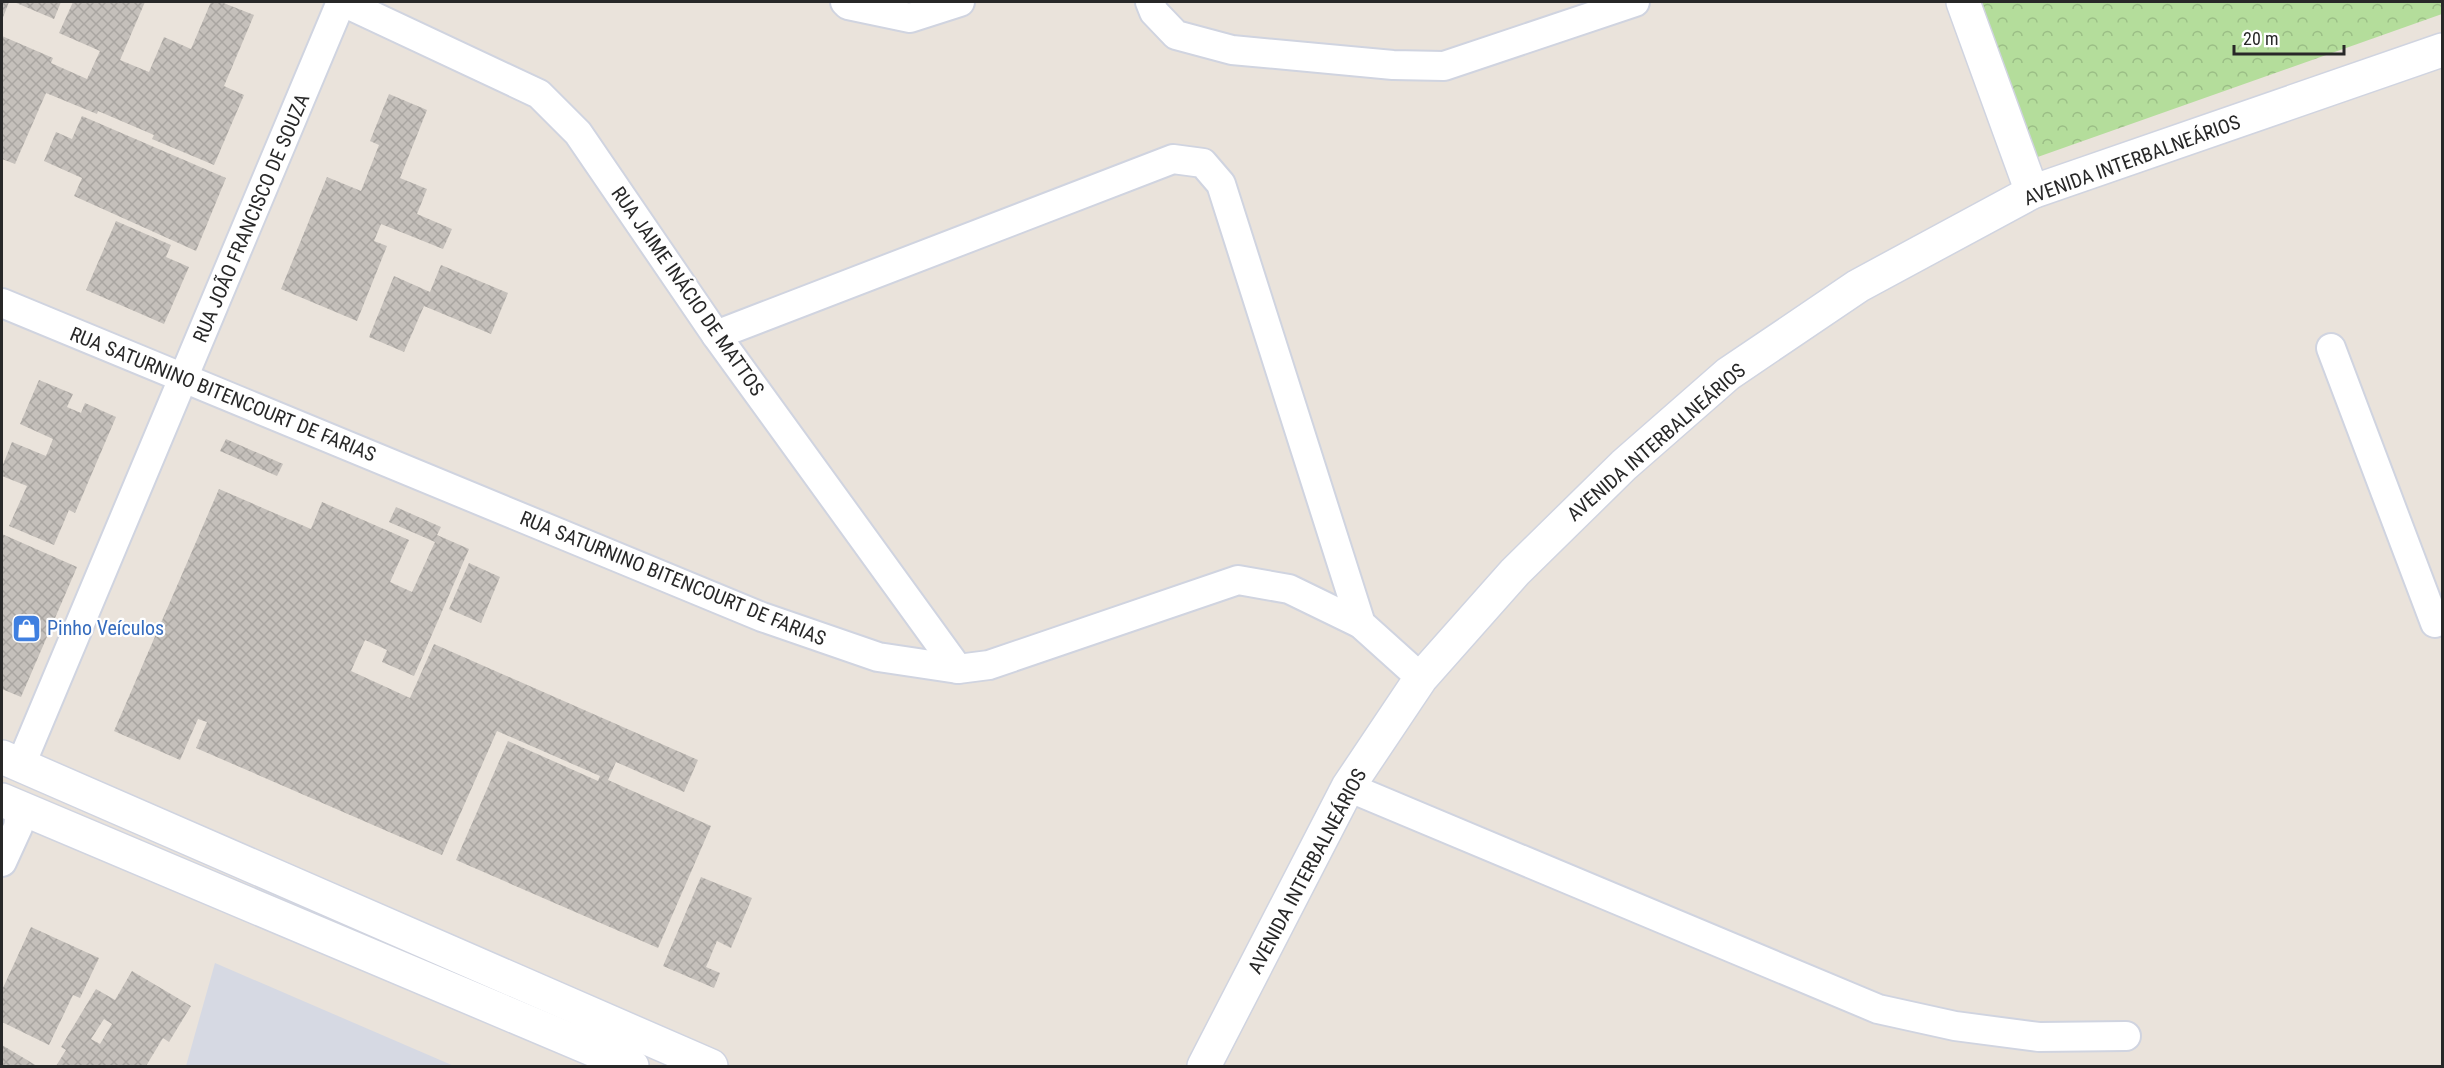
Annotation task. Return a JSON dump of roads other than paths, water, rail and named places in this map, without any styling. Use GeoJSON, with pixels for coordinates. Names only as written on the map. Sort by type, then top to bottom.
{"type":"FeatureCollection","features":[{"type":"Feature","properties":{"kind":"street","name":"RUA JAIME INÁCIO DE MATTOS"},"geometry":{"type":"LineString","coordinates":[[342,2],[539,94],[578,133],[716,335],[958,669]]}},
{"type":"Feature","properties":{"kind":"street","name":"RUA JOÃO FRANCISCO DE SOUZA"},"geometry":{"type":"LineString","coordinates":[[12,761],[27,750],[342,2]]}},
{"type":"Feature","properties":{"kind":"street"},"geometry":{"type":"LineString","coordinates":[[845,2],[848,5],[910,18],[960,2]]}},
{"type":"Feature","properties":{"kind":"street"},"geometry":{"type":"LineString","coordinates":[[1150,2],[1154,12],[1176,35],[1232,50],[1393,65],[1444,66],[1635,2]]}},
{"type":"Feature","properties":{"kind":"street"},"geometry":{"type":"LineString","coordinates":[[1964,2],[2032,192]]}},
{"type":"Feature","properties":{"kind":"street","name":"AVENIDA INTERBALNEÁRIOS"},"geometry":{"type":"LineString","coordinates":[[1203,1066],[1348,787],[1421,678],[1515,572],[1624,465],[1728,374],[1858,286],[2032,192],[2442,50]]}},
{"type":"Feature","properties":{"kind":"street"},"geometry":{"type":"LineString","coordinates":[[716,335],[1173,159],[1203,163],[1221,184],[1361,624],[1421,678]]}},
{"type":"Feature","properties":{"kind":"street","name":"RUA SATURNINO BITENCOURT DE FARIAS"},"geometry":{"type":"LineString","coordinates":[[2,303],[762,617],[878,657],[958,669],[989,665],[1238,580],[1289,589],[1361,624]]}},
{"type":"Feature","properties":{"kind":"street"},"geometry":{"type":"LineString","coordinates":[[2331,348],[2440,626]]}},
{"type":"Feature","properties":{"kind":"street"},"geometry":{"type":"LineString","coordinates":[[12,761],[711,1066]]}},
{"type":"Feature","properties":{"kind":"street"},"geometry":{"type":"LineString","coordinates":[[1348,787],[1878,1009],[1955,1026],[2039,1037],[2126,1036]]}},
{"type":"Feature","properties":{"kind":"street"},"geometry":{"type":"LineString","coordinates":[[2,862],[18,826],[11,804]]}},
{"type":"Feature","properties":{"kind":"street"},"geometry":{"type":"LineString","coordinates":[[11,804],[632,1066]]}},
{"type":"Feature","properties":{"kind":"place","name":"Pinho Veículos"},"geometry":{"type":"Point","coordinates":[26,628]}}]}
